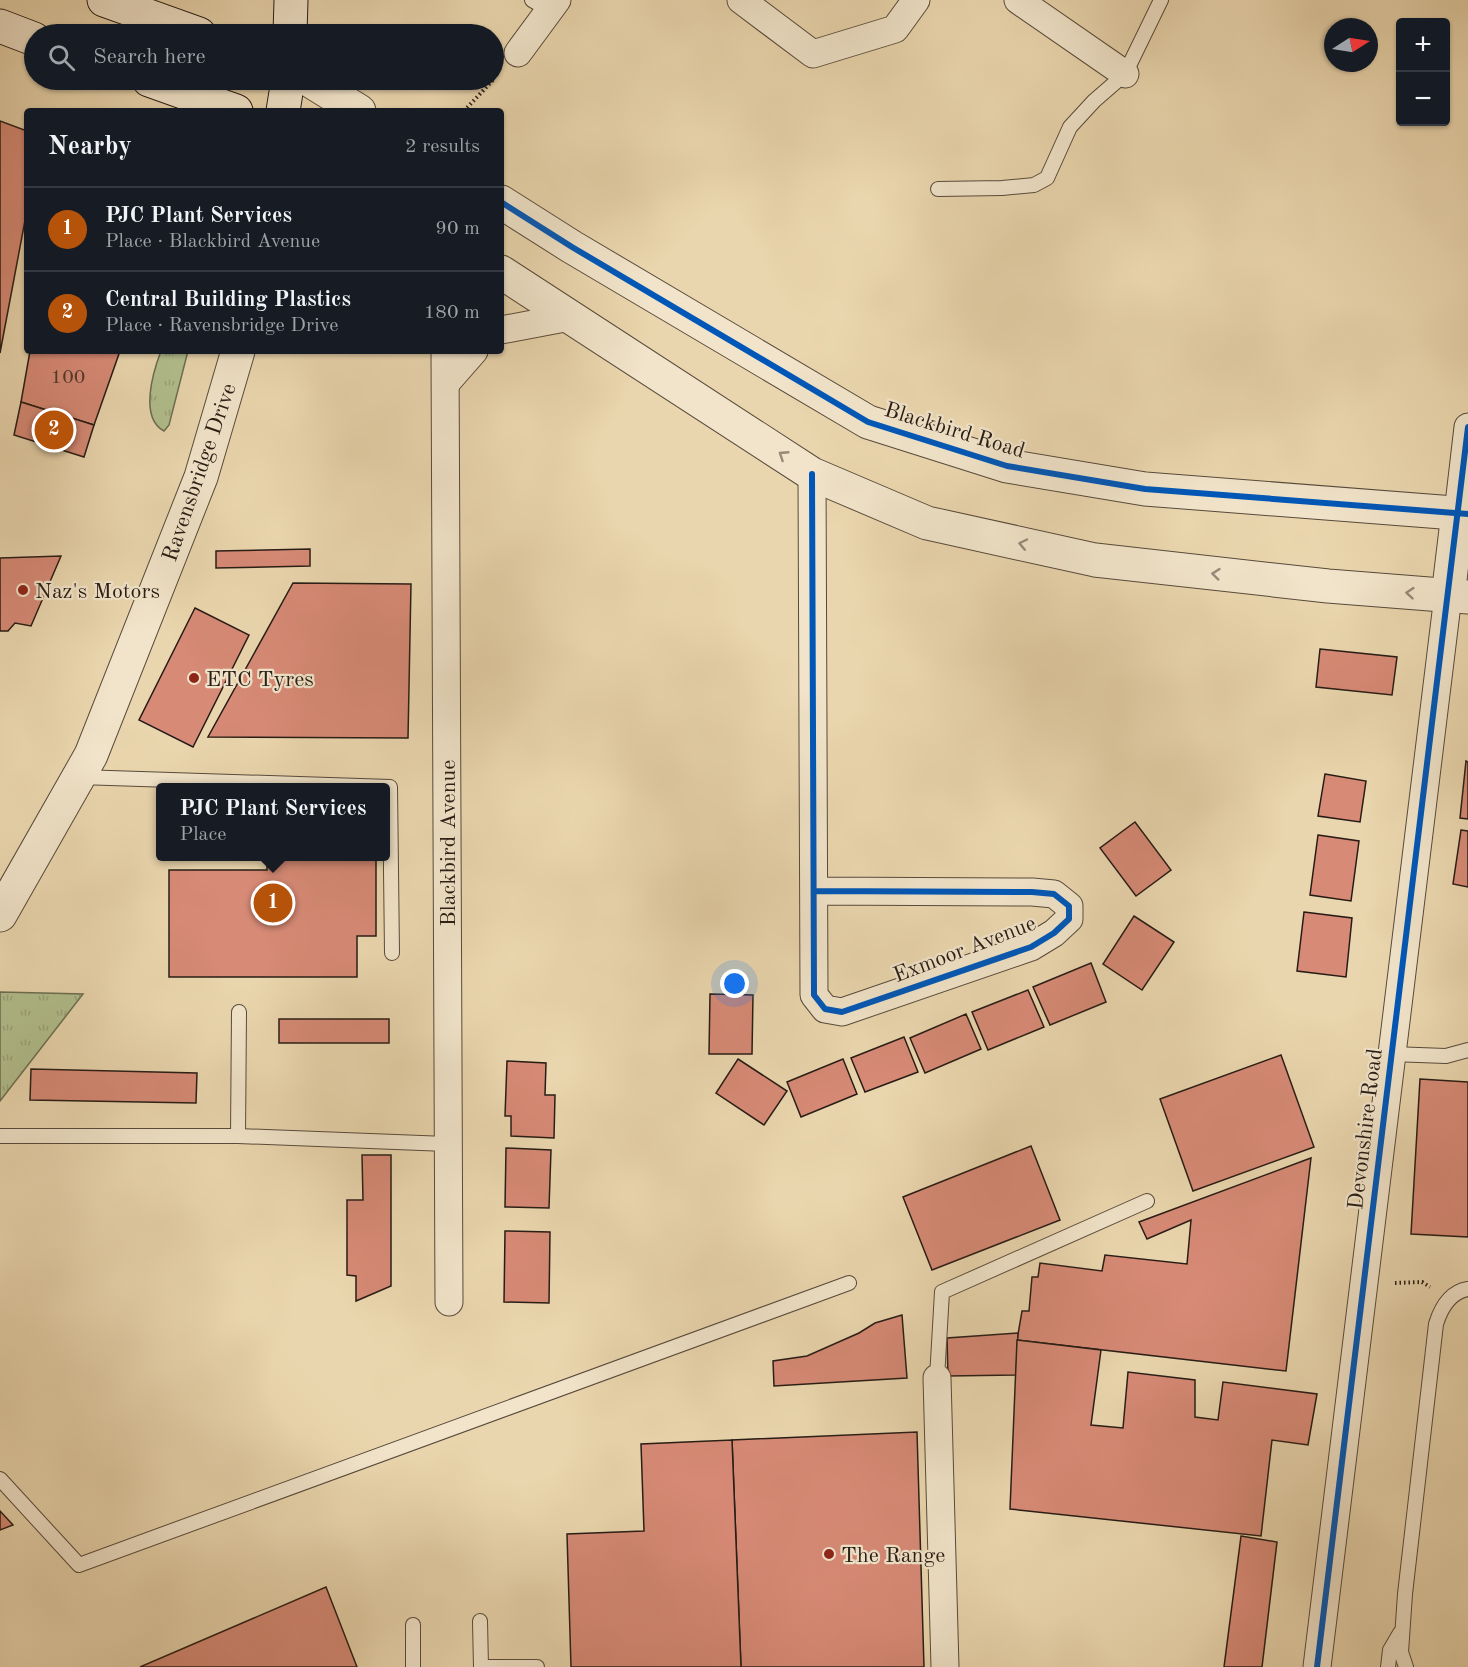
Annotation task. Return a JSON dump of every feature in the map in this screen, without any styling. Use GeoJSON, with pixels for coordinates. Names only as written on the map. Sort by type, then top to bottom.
{"type":"FeatureCollection","features":[{"type":"Feature","properties":{"kind":"street"},"geometry":{"type":"LineString","coordinates":[[290,24],[291,0]]}},
{"type":"Feature","properties":{"kind":"street"},"geometry":{"type":"LineString","coordinates":[[741,0],[813,54],[895,29],[916,0]]}},
{"type":"Feature","properties":{"kind":"street"},"geometry":{"type":"LineString","coordinates":[[1018,0],[1125,74]]}},
{"type":"Feature","properties":{"kind":"street"},"geometry":{"type":"LineString","coordinates":[[127,3],[176,24]]}},
{"type":"Feature","properties":{"kind":"street"},"geometry":{"type":"LineString","coordinates":[[518,53],[546,3]]}},
{"type":"Feature","properties":{"kind":"street"},"geometry":{"type":"LineString","coordinates":[[0,27],[24,35]]}},
{"type":"Feature","properties":{"kind":"street"},"geometry":{"type":"LineString","coordinates":[[177,90],[228,108]]}},
{"type":"Feature","properties":{"kind":"street"},"geometry":{"type":"LineString","coordinates":[[283,108],[286,90]]}},
{"type":"Feature","properties":{"kind":"street"},"geometry":{"type":"LineString","coordinates":[[325,90],[353,108]]}},
{"type":"Feature","properties":{"kind":"street","name":"Blackbird Road"},"geometry":{"type":"LineString","coordinates":[[504,204],[572,247],[868,422],[1007,466],[1145,489],[1463,514]]}},
{"type":"Feature","properties":{"kind":"street"},"geometry":{"type":"LineString","coordinates":[[504,274],[812,474],[927,523],[1095,560],[1328,586],[1458,596],[1468,427]]}},
{"type":"Feature","properties":{"kind":"street"},"geometry":{"type":"LineString","coordinates":[[504,329],[570,317]]}},
{"type":"Feature","properties":{"kind":"street","name":"Ravensbridge Drive"},"geometry":{"type":"LineString","coordinates":[[0,915],[91,755],[201,477],[237,354]]}},
{"type":"Feature","properties":{"kind":"street","name":"Blackbird Avenue"},"geometry":{"type":"LineString","coordinates":[[445,354],[449,1302]]}},
{"type":"Feature","properties":{"kind":"street"},"geometry":{"type":"LineString","coordinates":[[446,383],[471,354]]}},
{"type":"Feature","properties":{"kind":"street","name":"Exmoor Avenue"},"geometry":{"type":"LineString","coordinates":[[812,474],[814,995],[825,1009],[842,1012],[1031,947],[1054,933],[1069,919],[1069,906],[1054,894],[814,891]]}},
{"type":"Feature","properties":{"kind":"street","name":"Devonshire Road"},"geometry":{"type":"LineString","coordinates":[[1317,1667],[1391,1053],[1458,596]]}},
{"type":"Feature","properties":{"kind":"street"},"geometry":{"type":"LineString","coordinates":[[937,1378],[945,1667]]}},
{"type":"Feature","properties":{"kind":"lane"},"geometry":{"type":"LineString","coordinates":[[938,189],[1034,185],[1047,178],[1053,160],[1070,127],[1094,101],[1125,74],[1161,0]]}},
{"type":"Feature","properties":{"kind":"lane"},"geometry":{"type":"LineString","coordinates":[[79,777],[266,783]]}},
{"type":"Feature","properties":{"kind":"lane"},"geometry":{"type":"LineString","coordinates":[[390,787],[392,953]]}},
{"type":"Feature","properties":{"kind":"lane"},"geometry":{"type":"LineString","coordinates":[[238,1012],[238,1136]]}},
{"type":"Feature","properties":{"kind":"lane"},"geometry":{"type":"LineString","coordinates":[[1391,1053],[1446,1056],[1468,1050]]}},
{"type":"Feature","properties":{"kind":"lane"},"geometry":{"type":"LineString","coordinates":[[0,1136],[238,1136],[447,1144]]}},
{"type":"Feature","properties":{"kind":"lane"},"geometry":{"type":"LineString","coordinates":[[937,1378],[942,1292],[1147,1201]]}},
{"type":"Feature","properties":{"kind":"lane"},"geometry":{"type":"LineString","coordinates":[[0,1479],[79,1565],[849,1283]]}},
{"type":"Feature","properties":{"kind":"lane"},"geometry":{"type":"LineString","coordinates":[[1406,1667],[1401,1652],[1403,1629],[1413,1519],[1436,1324],[1440,1312],[1449,1299],[1453,1295],[1468,1290]]}},
{"type":"Feature","properties":{"kind":"lane"},"geometry":{"type":"LineString","coordinates":[[480,1621],[482,1667],[537,1667]]}},
{"type":"Feature","properties":{"kind":"lane"},"geometry":{"type":"LineString","coordinates":[[413,1625],[413,1667]]}},
{"type":"Feature","properties":{"kind":"lane"},"geometry":{"type":"LineString","coordinates":[[1389,1667],[1390,1650],[1403,1629]]}},
{"type":"Feature","properties":{"kind":"path"},"geometry":{"type":"LineString","coordinates":[[467,108],[484,90]]}},
{"type":"Feature","properties":{"kind":"path"},"geometry":{"type":"LineString","coordinates":[[1363,1283],[1422,1282],[1449,1299]]}},
{"type":"Feature","properties":{"kind":"green space"},"geometry":{"type":"Polygon","coordinates":[[[160,354],[187,354],[169,425],[164,431],[156,425],[150,406],[160,354]]]}},
{"type":"Feature","properties":{"kind":"green space"},"geometry":{"type":"Polygon","coordinates":[[[0,992],[83,994],[0,1101],[0,992]]]}},
{"type":"Feature","properties":{"kind":"building"},"geometry":{"type":"Polygon","coordinates":[[[0,121],[24,130],[24,226],[0,353],[0,121]]]}},
{"type":"Feature","properties":{"kind":"building"},"geometry":{"type":"Polygon","coordinates":[[[29,354],[119,354],[94,425],[21,402],[29,354]]]}},
{"type":"Feature","properties":{"kind":"building"},"geometry":{"type":"Polygon","coordinates":[[[21,402],[94,425],[84,457],[14,435],[21,402]]]}},
{"type":"Feature","properties":{"kind":"building"},"geometry":{"type":"Polygon","coordinates":[[[310,549],[310,566],[216,568],[216,551],[310,549]]]}},
{"type":"Feature","properties":{"kind":"building","name":"Naz's Motors"},"geometry":{"type":"Polygon","coordinates":[[[61,556],[31,626],[15,623],[8,631],[0,631],[0,558],[61,556]]]}},
{"type":"Feature","properties":{"kind":"building"},"geometry":{"type":"Polygon","coordinates":[[[293,583],[411,584],[408,738],[208,737],[293,583]]]}},
{"type":"Feature","properties":{"kind":"building","name":"ETC Tyres"},"geometry":{"type":"Polygon","coordinates":[[[195,608],[249,635],[193,747],[139,720],[195,608]]]}},
{"type":"Feature","properties":{"kind":"building"},"geometry":{"type":"Polygon","coordinates":[[[1320,649],[1397,657],[1392,695],[1316,687],[1320,649]]]}},
{"type":"Feature","properties":{"kind":"building"},"geometry":{"type":"Polygon","coordinates":[[[1466,761],[1468,762],[1468,819],[1460,818],[1466,761]]]}},
{"type":"Feature","properties":{"kind":"building"},"geometry":{"type":"Polygon","coordinates":[[[1325,774],[1366,781],[1360,822],[1318,816],[1325,774]]]}},
{"type":"Feature","properties":{"kind":"building"},"geometry":{"type":"Polygon","coordinates":[[[1135,822],[1171,870],[1136,896],[1100,848],[1135,822]]]}},
{"type":"Feature","properties":{"kind":"building"},"geometry":{"type":"Polygon","coordinates":[[[1461,830],[1468,831],[1468,887],[1453,884],[1461,830]]]}},
{"type":"Feature","properties":{"kind":"building"},"geometry":{"type":"Polygon","coordinates":[[[1318,835],[1359,841],[1351,901],[1310,895],[1318,835]]]}},
{"type":"Feature","properties":{"kind":"building"},"geometry":{"type":"Polygon","coordinates":[[[267,861],[376,861],[376,936],[357,936],[357,977],[169,977],[169,870],[267,870],[267,861]]]}},
{"type":"Feature","properties":{"kind":"building"},"geometry":{"type":"Polygon","coordinates":[[[1304,912],[1352,918],[1346,977],[1297,971],[1304,912]]]}},
{"type":"Feature","properties":{"kind":"building"},"geometry":{"type":"Polygon","coordinates":[[[1134,916],[1174,942],[1142,990],[1103,964],[1134,916]]]}},
{"type":"Feature","properties":{"kind":"building"},"geometry":{"type":"Polygon","coordinates":[[[1091,963],[1106,1002],[1050,1025],[1033,987],[1091,963]]]}},
{"type":"Feature","properties":{"kind":"building"},"geometry":{"type":"Polygon","coordinates":[[[1028,990],[1044,1027],[988,1050],[972,1012],[1028,990]]]}},
{"type":"Feature","properties":{"kind":"building"},"geometry":{"type":"Polygon","coordinates":[[[710,994],[753,995],[752,1054],[709,1054],[710,994]]]}},
{"type":"Feature","properties":{"kind":"building"},"geometry":{"type":"Polygon","coordinates":[[[966,1014],[981,1049],[925,1073],[910,1038],[966,1014]]]}},
{"type":"Feature","properties":{"kind":"building"},"geometry":{"type":"Polygon","coordinates":[[[279,1019],[389,1019],[389,1043],[279,1043],[279,1019]]]}},
{"type":"Feature","properties":{"kind":"building"},"geometry":{"type":"Polygon","coordinates":[[[904,1037],[918,1072],[865,1092],[851,1058],[904,1037]]]}},
{"type":"Feature","properties":{"kind":"building"},"geometry":{"type":"Polygon","coordinates":[[[1281,1055],[1314,1147],[1193,1191],[1160,1099],[1281,1055]]]}},
{"type":"Feature","properties":{"kind":"building"},"geometry":{"type":"Polygon","coordinates":[[[738,1059],[787,1091],[764,1125],[716,1093],[738,1059]]]}},
{"type":"Feature","properties":{"kind":"building"},"geometry":{"type":"Polygon","coordinates":[[[843,1059],[857,1094],[801,1117],[787,1082],[843,1059]]]}},
{"type":"Feature","properties":{"kind":"building"},"geometry":{"type":"Polygon","coordinates":[[[507,1061],[546,1063],[545,1095],[555,1095],[554,1138],[511,1136],[511,1116],[505,1116],[507,1061]]]}},
{"type":"Feature","properties":{"kind":"building"},"geometry":{"type":"Polygon","coordinates":[[[31,1069],[197,1073],[196,1103],[30,1100],[31,1069]]]}},
{"type":"Feature","properties":{"kind":"building"},"geometry":{"type":"Polygon","coordinates":[[[1420,1079],[1468,1082],[1468,1237],[1411,1234],[1420,1079]]]}},
{"type":"Feature","properties":{"kind":"building"},"geometry":{"type":"Polygon","coordinates":[[[1031,1146],[1060,1220],[932,1270],[903,1197],[1031,1146]]]}},
{"type":"Feature","properties":{"kind":"building"},"geometry":{"type":"Polygon","coordinates":[[[506,1148],[551,1150],[549,1208],[505,1207],[506,1148]]]}},
{"type":"Feature","properties":{"kind":"building"},"geometry":{"type":"Polygon","coordinates":[[[362,1155],[391,1155],[391,1286],[356,1301],[356,1276],[347,1275],[347,1200],[363,1200],[362,1155]]]}},
{"type":"Feature","properties":{"kind":"building"},"geometry":{"type":"Polygon","coordinates":[[[1311,1158],[1286,1371],[1017,1340],[1022,1311],[1029,1311],[1032,1277],[1038,1277],[1040,1263],[1102,1271],[1105,1255],[1187,1264],[1191,1220],[1147,1239],[1139,1222],[1311,1158]]]}},
{"type":"Feature","properties":{"kind":"building"},"geometry":{"type":"Polygon","coordinates":[[[505,1231],[550,1232],[549,1303],[504,1302],[505,1231]]]}},
{"type":"Feature","properties":{"kind":"building"},"geometry":{"type":"Polygon","coordinates":[[[902,1315],[907,1378],[774,1386],[773,1361],[807,1356],[859,1333],[875,1323],[902,1315]]]}},
{"type":"Feature","properties":{"kind":"building"},"geometry":{"type":"Polygon","coordinates":[[[1018,1333],[1016,1375],[948,1376],[947,1338],[1018,1333]]]}},
{"type":"Feature","properties":{"kind":"building"},"geometry":{"type":"Polygon","coordinates":[[[1017,1340],[1101,1350],[1091,1425],[1123,1428],[1128,1372],[1195,1380],[1195,1417],[1218,1420],[1223,1382],[1317,1394],[1308,1445],[1272,1440],[1261,1536],[1010,1509],[1017,1340]]]}},
{"type":"Feature","properties":{"kind":"building","name":"The Range"},"geometry":{"type":"Polygon","coordinates":[[[917,1432],[924,1667],[741,1667],[732,1440],[917,1432]]]}},
{"type":"Feature","properties":{"kind":"building"},"geometry":{"type":"Polygon","coordinates":[[[732,1440],[741,1667],[571,1667],[567,1534],[644,1531],[641,1444],[732,1440]]]}},
{"type":"Feature","properties":{"kind":"building"},"geometry":{"type":"Polygon","coordinates":[[[0,1511],[13,1525],[0,1530],[0,1511]]]}},
{"type":"Feature","properties":{"kind":"building"},"geometry":{"type":"Polygon","coordinates":[[[1241,1536],[1277,1542],[1262,1667],[1224,1667],[1241,1536]]]}},
{"type":"Feature","properties":{"kind":"building"},"geometry":{"type":"Polygon","coordinates":[[[326,1587],[357,1667],[140,1667],[326,1587]]]}},
{"type":"Feature","properties":{"kind":"cycle path"},"geometry":{"type":"LineString","coordinates":[[504,204],[572,247],[868,422],[1007,466],[1145,489],[1468,514]]}},
{"type":"Feature","properties":{"kind":"cycle path"},"geometry":{"type":"LineString","coordinates":[[1317,1667],[1468,427]]}},
{"type":"Feature","properties":{"kind":"cycle path"},"geometry":{"type":"LineString","coordinates":[[812,474],[814,995],[825,1009],[842,1012],[1031,947],[1054,933],[1069,919],[1069,906],[1054,894],[814,891]]}},
{"type":"Feature","properties":{"kind":"place","name":"Central Building Plastics"},"geometry":{"type":"Point","coordinates":[54,430]}},
{"type":"Feature","properties":{"kind":"place","name":"Naz's Motors"},"geometry":{"type":"Point","coordinates":[23,590]}},
{"type":"Feature","properties":{"kind":"place","name":"ETC Tyres"},"geometry":{"type":"Point","coordinates":[194,678]}},
{"type":"Feature","properties":{"kind":"place","name":"PJC Plant Services"},"geometry":{"type":"Point","coordinates":[273,903]}},
{"type":"Feature","properties":{"kind":"place","name":"The Range"},"geometry":{"type":"Point","coordinates":[829,1554]}}]}
